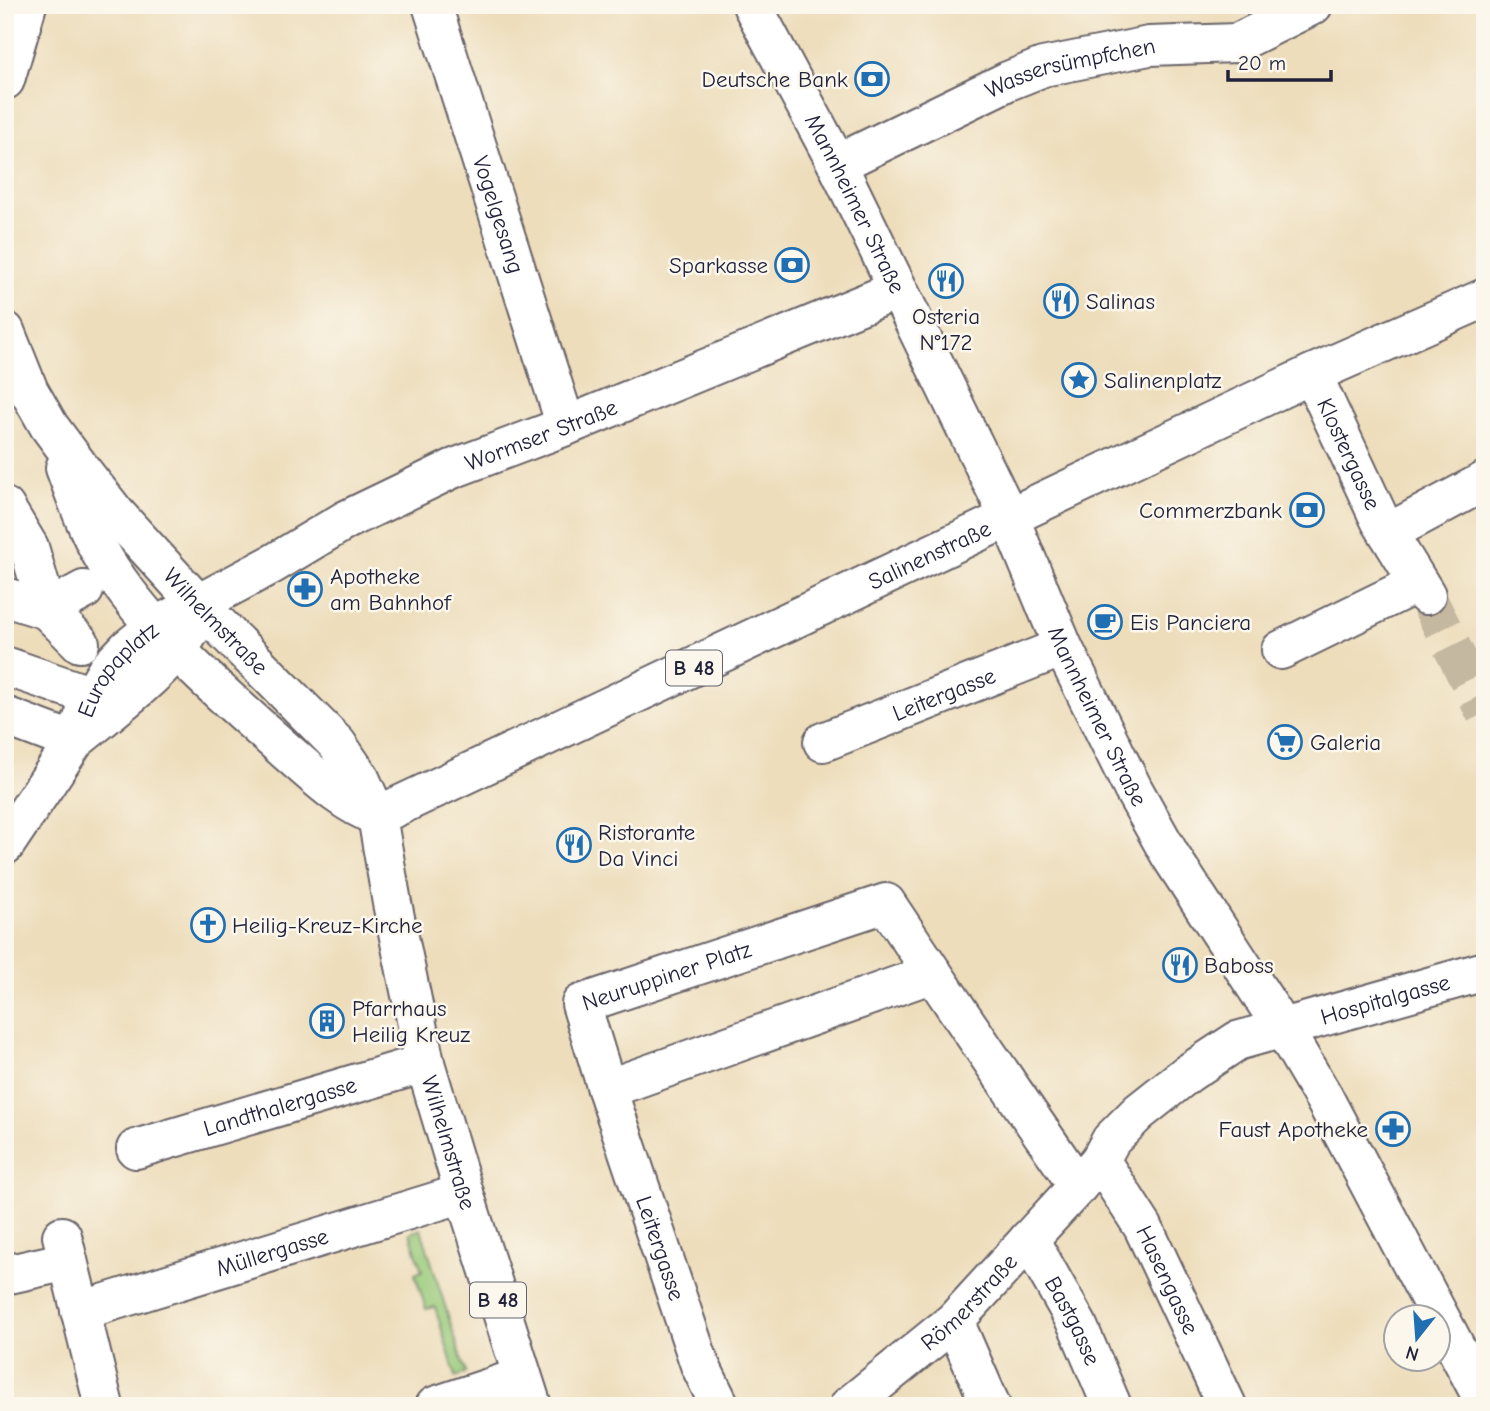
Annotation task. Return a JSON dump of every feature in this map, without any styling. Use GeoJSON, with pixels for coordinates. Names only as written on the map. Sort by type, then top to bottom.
{"type":"FeatureCollection","features":[{"type":"Feature","properties":{"kind":"street","name":"Vogelgesang"},"geometry":{"type":"LineString","coordinates":[[432,5],[566,426]]}},
{"type":"Feature","properties":{"kind":"street","name":"Mannheimer Straße"},"geometry":{"type":"LineString","coordinates":[[752,5],[837,164],[1010,519],[1063,647],[1128,778],[1170,855],[1284,1030],[1324,1098],[1485,1404]]}},
{"type":"Feature","properties":{"kind":"street","name":"Wassersümpfchen"},"geometry":{"type":"LineString","coordinates":[[837,164],[1007,81],[1043,67],[1149,46],[1237,43],[1313,5]]}},
{"type":"Feature","properties":{"kind":"street"},"geometry":{"type":"LineString","coordinates":[[5,80],[19,9]]}},
{"type":"Feature","properties":{"kind":"street","name":"Wormser Straße"},"geometry":{"type":"LineString","coordinates":[[198,604],[271,565],[346,520],[453,470],[897,290]]}},
{"type":"Feature","properties":{"kind":"street","name":"Salinenstraße"},"geometry":{"type":"LineString","coordinates":[[377,816],[1312,374],[1485,298]]}},
{"type":"Feature","properties":{"kind":"street","name":"Wilhelmstraße"},"geometry":{"type":"LineString","coordinates":[[5,331],[29,390],[49,426],[116,514],[198,604],[337,744],[360,778],[377,816],[425,1063],[527,1391]]}},
{"type":"Feature","properties":{"kind":"street","name":"Klostergasse"},"geometry":{"type":"LineString","coordinates":[[1281,650],[1422,589],[1388,533],[1340,438],[1312,374]]}},
{"type":"Feature","properties":{"kind":"street","name":"Wilhelmstraße"},"geometry":{"type":"LineString","coordinates":[[49,426],[87,526],[112,572],[167,638],[251,720],[326,785],[363,811],[377,816]]}},
{"type":"Feature","properties":{"kind":"street","name":"Klostergasse"},"geometry":{"type":"LineString","coordinates":[[1388,533],[1485,481]]}},
{"type":"Feature","properties":{"kind":"street"},"geometry":{"type":"LineString","coordinates":[[5,507],[29,547],[47,610]]}},
{"type":"Feature","properties":{"kind":"street"},"geometry":{"type":"LineString","coordinates":[[47,610],[84,590]]}},
{"type":"Feature","properties":{"kind":"street"},"geometry":{"type":"LineString","coordinates":[[5,597],[47,610],[80,643]]}},
{"type":"Feature","properties":{"kind":"street","name":"Europaplatz"},"geometry":{"type":"LineString","coordinates":[[5,845],[19,803],[74,742],[114,708],[167,638],[198,604]]}},
{"type":"Feature","properties":{"kind":"street","name":"Europaplatz"},"geometry":{"type":"LineString","coordinates":[[74,742],[92,696],[107,670],[127,649],[167,638]]}},
{"type":"Feature","properties":{"kind":"street","name":"Leitergasse"},"geometry":{"type":"LineString","coordinates":[[823,742],[1063,647]]}},
{"type":"Feature","properties":{"kind":"street"},"geometry":{"type":"LineString","coordinates":[[5,666],[92,696]]}},
{"type":"Feature","properties":{"kind":"street"},"geometry":{"type":"LineString","coordinates":[[5,716],[74,742]]}},
{"type":"Feature","properties":{"kind":"street","name":"Wilhelmstraße"},"geometry":{"type":"LineString","coordinates":[[326,785],[387,874]]}},
{"type":"Feature","properties":{"kind":"street","name":"Neuruppiner Platz"},"geometry":{"type":"LineString","coordinates":[[607,1089],[580,1004],[886,903],[933,973]]}},
{"type":"Feature","properties":{"kind":"street","name":"Hospitalgasse"},"geometry":{"type":"LineString","coordinates":[[1284,1030],[1485,971]]}},
{"type":"Feature","properties":{"kind":"street"},"geometry":{"type":"LineString","coordinates":[[607,1089],[933,973],[1089,1173]]}},
{"type":"Feature","properties":{"kind":"street","name":"Römerstraße"},"geometry":{"type":"LineString","coordinates":[[849,1406],[954,1321],[1089,1173],[1111,1140],[1129,1122],[1187,1074],[1237,1041],[1284,1030]]}},
{"type":"Feature","properties":{"kind":"street","name":"Landthalergasse"},"geometry":{"type":"LineString","coordinates":[[136,1149],[425,1063]]}},
{"type":"Feature","properties":{"kind":"street","name":"Leitergasse"},"geometry":{"type":"LineString","coordinates":[[607,1089],[700,1365],[720,1406]]}},
{"type":"Feature","properties":{"kind":"street","name":"Hasengasse"},"geometry":{"type":"LineString","coordinates":[[1089,1173],[1143,1227],[1227,1406]]}},
{"type":"Feature","properties":{"kind":"street","name":"Müllergasse"},"geometry":{"type":"LineString","coordinates":[[80,1311],[464,1193]]}},
{"type":"Feature","properties":{"kind":"street","name":"Bastgasse"},"geometry":{"type":"LineString","coordinates":[[1029,1239],[1077,1324],[1112,1406]]}},
{"type":"Feature","properties":{"kind":"street"},"geometry":{"type":"LineString","coordinates":[[5,1275],[65,1249],[104,1406]]}},
{"type":"Feature","properties":{"kind":"street"},"geometry":{"type":"LineString","coordinates":[[954,1321],[992,1406]]}},
{"type":"Feature","properties":{"kind":"street"},"geometry":{"type":"LineString","coordinates":[[435,1406],[527,1391]]}},
{"type":"Feature","properties":{"kind":"green space"},"geometry":{"type":"Polygon","coordinates":[[[421,1229],[466,1373],[456,1377],[435,1307],[426,1309],[415,1274],[422,1271],[410,1233],[421,1229]]]}},
{"type":"Feature","properties":{"kind":"tunnel"},"geometry":{"type":"LineString","coordinates":[[1426,595],[1485,713]]}},
{"type":"Feature","properties":{"kind":"place","name":"Deutsche Bank"},"geometry":{"type":"Point","coordinates":[872,79]}},
{"type":"Feature","properties":{"kind":"place","name":"Sparkasse"},"geometry":{"type":"Point","coordinates":[792,265]}},
{"type":"Feature","properties":{"kind":"place","name":"Osteria N°172"},"geometry":{"type":"Point","coordinates":[946,281]}},
{"type":"Feature","properties":{"kind":"place","name":"Salinas"},"geometry":{"type":"Point","coordinates":[1061,301]}},
{"type":"Feature","properties":{"kind":"place","name":"Salinenplatz"},"geometry":{"type":"Point","coordinates":[1079,380]}},
{"type":"Feature","properties":{"kind":"place","name":"Commerzbank"},"geometry":{"type":"Point","coordinates":[1307,510]}},
{"type":"Feature","properties":{"kind":"place","name":"Apotheke am Bahnhof"},"geometry":{"type":"Point","coordinates":[305,589]}},
{"type":"Feature","properties":{"kind":"place","name":"Eis Panciera"},"geometry":{"type":"Point","coordinates":[1105,622]}},
{"type":"Feature","properties":{"kind":"place","name":"Galeria"},"geometry":{"type":"Point","coordinates":[1285,742]}},
{"type":"Feature","properties":{"kind":"place","name":"Ristorante Da Vinci"},"geometry":{"type":"Point","coordinates":[574,845]}},
{"type":"Feature","properties":{"kind":"place","name":"Heilig-Kreuz-Kirche"},"geometry":{"type":"Point","coordinates":[208,925]}},
{"type":"Feature","properties":{"kind":"place","name":"Baboss"},"geometry":{"type":"Point","coordinates":[1180,965]}},
{"type":"Feature","properties":{"kind":"place","name":"Pfarrhaus Heilig Kreuz"},"geometry":{"type":"Point","coordinates":[327,1021]}},
{"type":"Feature","properties":{"kind":"place","name":"Faust Apotheke"},"geometry":{"type":"Point","coordinates":[1393,1129]}}]}
